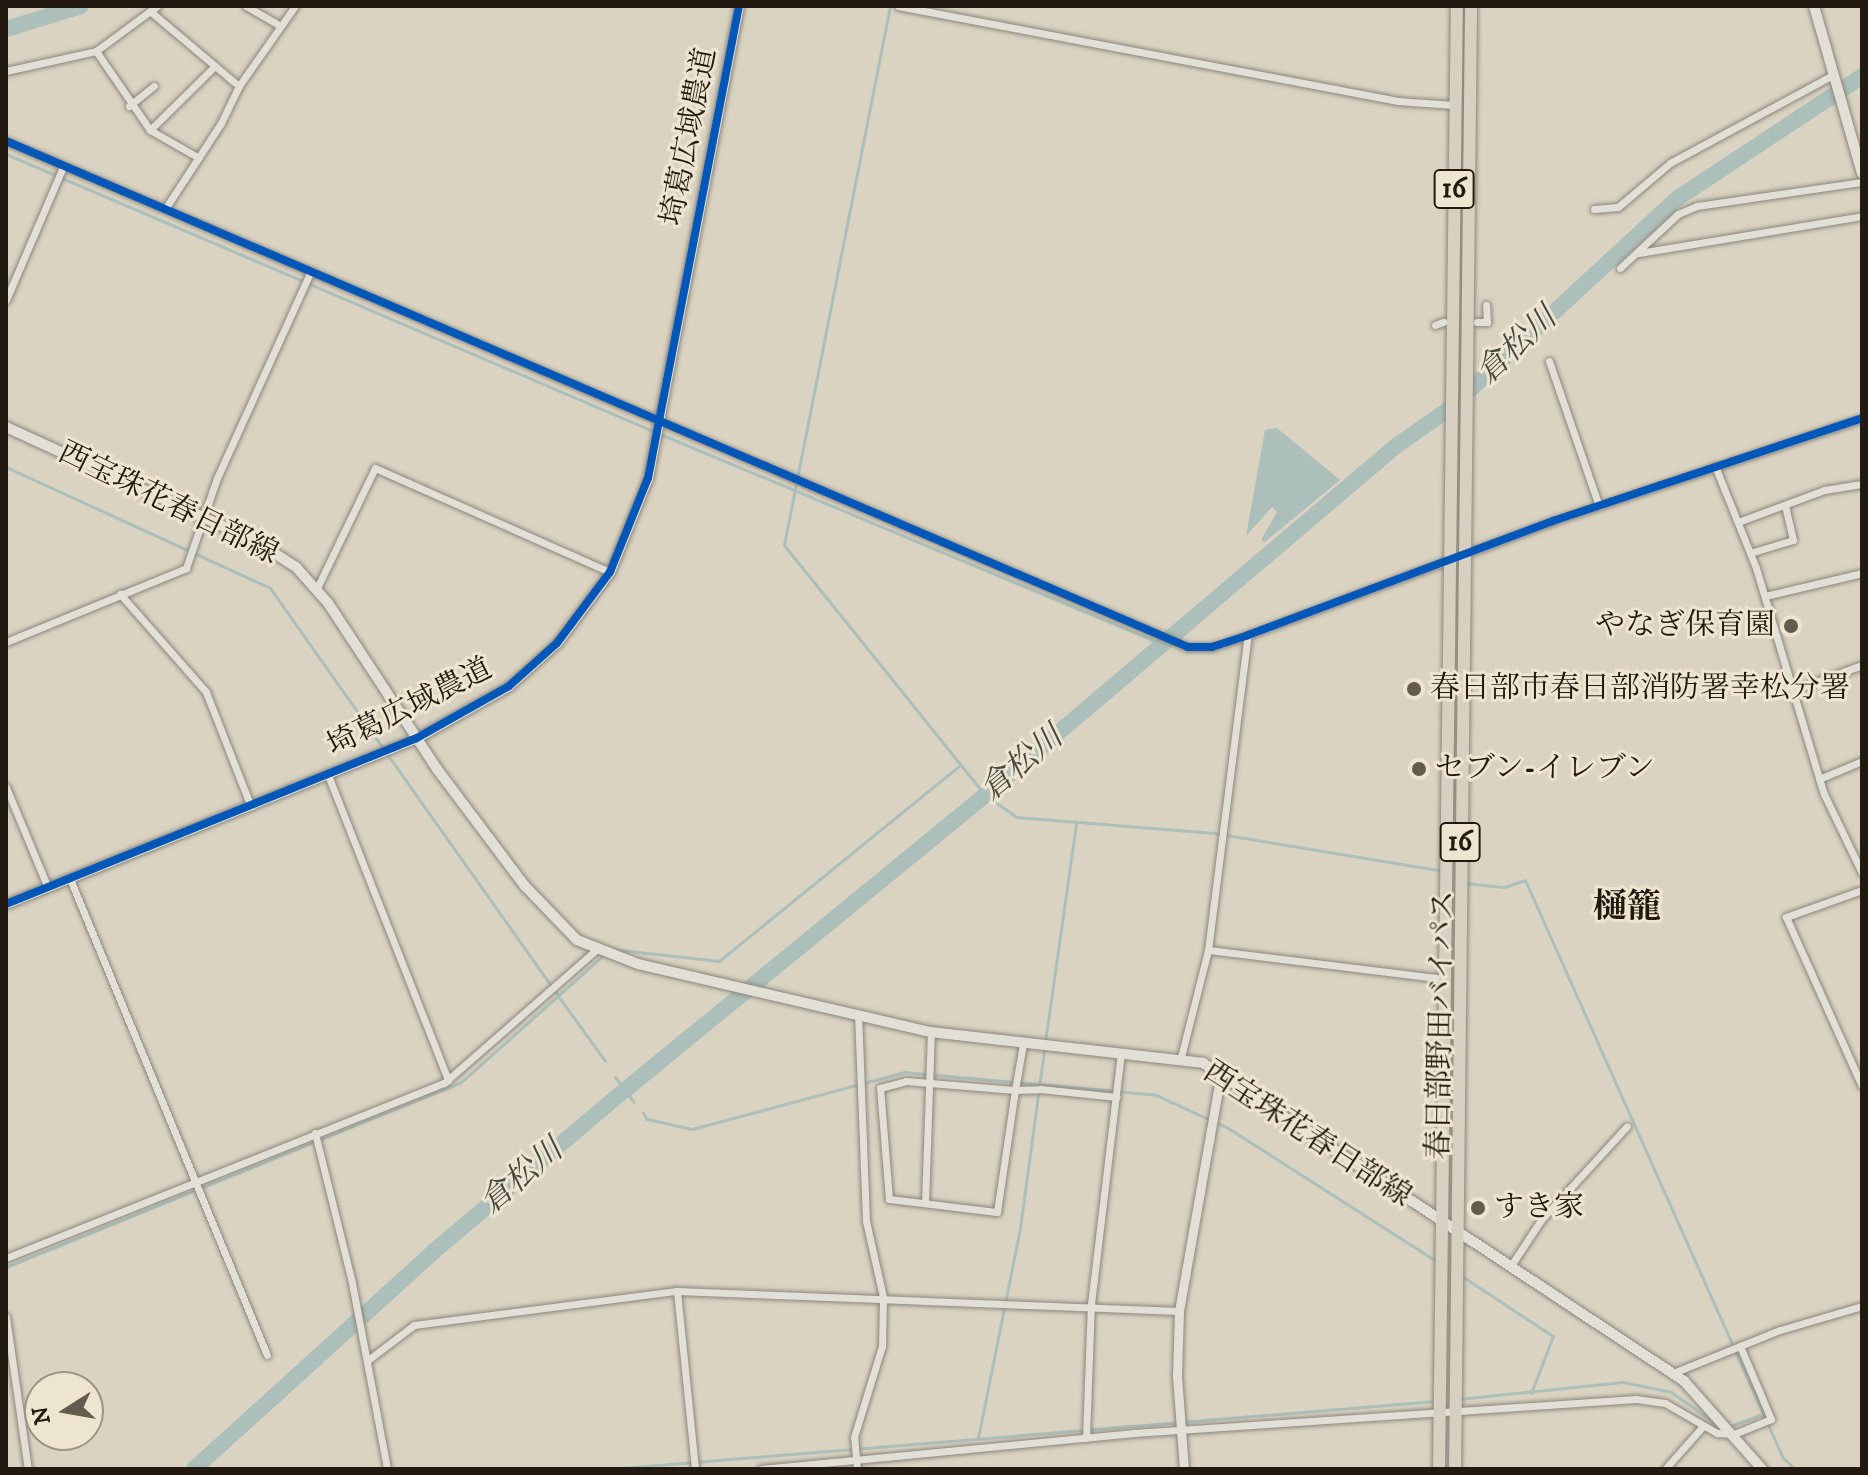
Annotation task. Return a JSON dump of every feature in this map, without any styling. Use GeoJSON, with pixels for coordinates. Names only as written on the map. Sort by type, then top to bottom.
{"type":"FeatureCollection","features":[{"type":"Feature","properties":{"kind":"highway","name":"春日部野田バイパス"},"geometry":{"type":"LineString","coordinates":[[1439,1469],[1457,6]]}},
{"type":"Feature","properties":{"kind":"highway","name":"春日部野田バイパス"},"geometry":{"type":"LineString","coordinates":[[1455,1469],[1454,1231],[1471,6]]}},
{"type":"Feature","properties":{"kind":"main road"},"geometry":{"type":"LineString","coordinates":[[1814,6],[1862,173]]}},
{"type":"Feature","properties":{"kind":"main road","name":"西宝珠花春日部線"},"geometry":{"type":"LineString","coordinates":[[6,427],[275,552],[317,588],[415,739],[556,923],[596,950],[713,982],[931,1032],[1121,1054],[1181,1057],[1221,1073],[1440,1222],[1673,1373],[1723,1420],[1762,1469]]}},
{"type":"Feature","properties":{"kind":"street"},"geometry":{"type":"LineString","coordinates":[[246,6],[280,26]]}},
{"type":"Feature","properties":{"kind":"street"},"geometry":{"type":"LineString","coordinates":[[165,209],[199,158],[239,86],[295,6]]}},
{"type":"Feature","properties":{"kind":"street","name":"埼葛広域農道"},"geometry":{"type":"LineString","coordinates":[[6,904],[251,808],[415,739],[509,686],[557,643],[610,572],[635,520],[659,420],[739,6]]}},
{"type":"Feature","properties":{"kind":"street"},"geometry":{"type":"LineString","coordinates":[[898,6],[1398,101],[1455,105]]}},
{"type":"Feature","properties":{"kind":"street"},"geometry":{"type":"LineString","coordinates":[[6,71],[96,51],[154,9],[239,86]]}},
{"type":"Feature","properties":{"kind":"street"},"geometry":{"type":"LineString","coordinates":[[96,51],[129,106],[150,130],[199,158]]}},
{"type":"Feature","properties":{"kind":"street"},"geometry":{"type":"LineString","coordinates":[[150,130],[215,66]]}},
{"type":"Feature","properties":{"kind":"street"},"geometry":{"type":"LineString","coordinates":[[1594,209],[1618,207],[1670,163],[1835,80]]}},
{"type":"Feature","properties":{"kind":"street"},"geometry":{"type":"LineString","coordinates":[[129,106],[154,86]]}},
{"type":"Feature","properties":{"kind":"street"},"geometry":{"type":"LineString","coordinates":[[6,141],[1188,647],[1212,647],[1248,635],[1599,506],[1862,418]]}},
{"type":"Feature","properties":{"kind":"street"},"geometry":{"type":"LineString","coordinates":[[6,300],[63,167]]}},
{"type":"Feature","properties":{"kind":"street"},"geometry":{"type":"LineString","coordinates":[[1620,268],[1678,214],[1697,206],[1862,182]]}},
{"type":"Feature","properties":{"kind":"street"},"geometry":{"type":"LineString","coordinates":[[1636,253],[1862,216]]}},
{"type":"Feature","properties":{"kind":"street"},"geometry":{"type":"LineString","coordinates":[[6,642],[186,568],[204,518],[310,273]]}},
{"type":"Feature","properties":{"kind":"street"},"geometry":{"type":"LineString","coordinates":[[1477,322],[1487,322],[1486,305]]}},
{"type":"Feature","properties":{"kind":"street"},"geometry":{"type":"LineString","coordinates":[[1549,361],[1599,506]]}},
{"type":"Feature","properties":{"kind":"street"},"geometry":{"type":"LineString","coordinates":[[1715,466],[1765,596],[1834,823],[1862,873]]}},
{"type":"Feature","properties":{"kind":"street"},"geometry":{"type":"LineString","coordinates":[[317,588],[375,468],[610,572]]}},
{"type":"Feature","properties":{"kind":"street"},"geometry":{"type":"LineString","coordinates":[[1738,522],[1785,505],[1862,484]]}},
{"type":"Feature","properties":{"kind":"street"},"geometry":{"type":"LineString","coordinates":[[1750,553],[1793,540],[1785,505]]}},
{"type":"Feature","properties":{"kind":"street"},"geometry":{"type":"LineString","coordinates":[[1765,596],[1862,573]]}},
{"type":"Feature","properties":{"kind":"street"},"geometry":{"type":"LineString","coordinates":[[120,594],[206,692],[251,808]]}},
{"type":"Feature","properties":{"kind":"street"},"geometry":{"type":"LineString","coordinates":[[1181,1057],[1208,950],[1248,635]]}},
{"type":"Feature","properties":{"kind":"street"},"geometry":{"type":"LineString","coordinates":[[1794,690],[1862,665]]}},
{"type":"Feature","properties":{"kind":"street"},"geometry":{"type":"LineString","coordinates":[[1819,779],[1862,761]]}},
{"type":"Feature","properties":{"kind":"street"},"geometry":{"type":"LineString","coordinates":[[328,775],[448,1080]]}},
{"type":"Feature","properties":{"kind":"street"},"geometry":{"type":"LineString","coordinates":[[6,787],[48,888]]}},
{"type":"Feature","properties":{"kind":"street"},"geometry":{"type":"LineString","coordinates":[[70,879],[267,1355]]}},
{"type":"Feature","properties":{"kind":"street"},"geometry":{"type":"LineString","coordinates":[[1862,890],[1786,917],[1862,1086]]}},
{"type":"Feature","properties":{"kind":"street"},"geometry":{"type":"LineString","coordinates":[[6,1258],[316,1136],[448,1080],[596,950]]}},
{"type":"Feature","properties":{"kind":"street"},"geometry":{"type":"LineString","coordinates":[[1208,950],[1443,979]]}},
{"type":"Feature","properties":{"kind":"street"},"geometry":{"type":"LineString","coordinates":[[856,1462],[855,1443],[882,1346],[883,1297],[866,1221],[858,1013]]}},
{"type":"Feature","properties":{"kind":"street"},"geometry":{"type":"LineString","coordinates":[[925,1203],[926,1082],[931,1032]]}},
{"type":"Feature","properties":{"kind":"street"},"geometry":{"type":"LineString","coordinates":[[1023,1044],[1015,1090],[997,1212],[889,1199],[880,1088],[906,1081],[1015,1090],[1117,1097]]}},
{"type":"Feature","properties":{"kind":"street"},"geometry":{"type":"LineString","coordinates":[[1086,1438],[1091,1304],[1121,1054]]}},
{"type":"Feature","properties":{"kind":"street"},"geometry":{"type":"LineString","coordinates":[[1184,1469],[1179,1311],[1221,1073]]}},
{"type":"Feature","properties":{"kind":"street"},"geometry":{"type":"LineString","coordinates":[[1510,1267],[1541,1220],[1627,1126]]}},
{"type":"Feature","properties":{"kind":"street"},"geometry":{"type":"LineString","coordinates":[[316,1136],[352,1283],[387,1469]]}},
{"type":"Feature","properties":{"kind":"street"},"geometry":{"type":"LineString","coordinates":[[677,1291],[694,1468]]}},
{"type":"Feature","properties":{"kind":"street"},"geometry":{"type":"LineString","coordinates":[[368,1360],[414,1325],[677,1291],[1091,1304],[1179,1311]]}},
{"type":"Feature","properties":{"kind":"street"},"geometry":{"type":"LineString","coordinates":[[1673,1373],[1740,1346],[1862,1306]]}},
{"type":"Feature","properties":{"kind":"street"},"geometry":{"type":"LineString","coordinates":[[6,1317],[28,1469]]}},
{"type":"Feature","properties":{"kind":"street"},"geometry":{"type":"LineString","coordinates":[[761,1469],[1086,1438],[1438,1416],[1636,1399],[1665,1403],[1703,1426],[1733,1432],[1771,1419],[1740,1346]]}},
{"type":"Feature","properties":{"kind":"street"},"geometry":{"type":"LineString","coordinates":[[1665,1469],[1703,1426]]}},
{"type":"Feature","properties":{"kind":"shaded area"},"geometry":{"type":"Polygon","coordinates":[[[1277,428],[1340,480],[1265,542],[1261,540],[1277,512],[1272,507],[1246,536],[1265,430],[1277,428]]]}},
{"type":"Feature","properties":{"kind":"waterway"},"geometry":{"type":"LineString","coordinates":[[6,29],[81,6]]}},
{"type":"Feature","properties":{"kind":"waterway"},"geometry":{"type":"LineString","coordinates":[[890,6],[784,545],[985,795],[1016,817],[1214,833],[1444,871]]}},
{"type":"Feature","properties":{"kind":"waterway","name":"倉松川"},"geometry":{"type":"LineString","coordinates":[[194,1469],[433,1252],[985,795],[1396,446],[1449,409],[1678,198],[1862,76]]}},
{"type":"Feature","properties":{"kind":"waterway"},"geometry":{"type":"LineString","coordinates":[[6,154],[653,431]]}},
{"type":"Feature","properties":{"kind":"waterway"},"geometry":{"type":"LineString","coordinates":[[660,434],[1162,644]]}},
{"type":"Feature","properties":{"kind":"waterway"},"geometry":{"type":"LineString","coordinates":[[6,467],[270,588],[383,748]]}},
{"type":"Feature","properties":{"kind":"waterway"},"geometry":{"type":"LineString","coordinates":[[387,754],[551,986]]}},
{"type":"Feature","properties":{"kind":"waterway"},"geometry":{"type":"LineString","coordinates":[[611,949],[719,961],[960,765]]}},
{"type":"Feature","properties":{"kind":"waterway"},"geometry":{"type":"LineString","coordinates":[[1045,1042],[1076,824]]}},
{"type":"Feature","properties":{"kind":"waterway"},"geometry":{"type":"LineString","coordinates":[[1464,883],[1504,887],[1525,880],[1783,1458],[1795,1469]]}},
{"type":"Feature","properties":{"kind":"waterway"},"geometry":{"type":"LineString","coordinates":[[6,1267],[460,1083],[605,954]]}},
{"type":"Feature","properties":{"kind":"waterway"},"geometry":{"type":"LineString","coordinates":[[556,993],[605,1061]]}},
{"type":"Feature","properties":{"kind":"waterway"},"geometry":{"type":"LineString","coordinates":[[978,1438],[1020,1228],[1044,1050]]}},
{"type":"Feature","properties":{"kind":"waterway"},"geometry":{"type":"LineString","coordinates":[[643,1113],[647,1119],[692,1129],[905,1072],[1156,1095],[1228,1128],[1436,1261]]}},
{"type":"Feature","properties":{"kind":"waterway","name":"倉松川"},"geometry":{"type":"LineString","coordinates":[[615,1077],[634,1102]]}},
{"type":"Feature","properties":{"kind":"waterway"},"geometry":{"type":"LineString","coordinates":[[1460,1275],[1553,1336],[1531,1393]]}},
{"type":"Feature","properties":{"kind":"waterway"},"geometry":{"type":"LineString","coordinates":[[1458,1399],[1623,1382],[1671,1392],[1715,1423]]}},
{"type":"Feature","properties":{"kind":"waterway"},"geometry":{"type":"LineString","coordinates":[[610,1469],[1435,1401]]}},
{"type":"Feature","properties":{"kind":"waterway"},"geometry":{"type":"LineString","coordinates":[[1730,1426],[1763,1414]]}},
{"type":"Feature","properties":{"kind":"cycle path"},"geometry":{"type":"LineString","coordinates":[[6,904],[415,739],[509,686],[557,643],[610,572],[648,478],[739,6]]}},
{"type":"Feature","properties":{"kind":"cycle path"},"geometry":{"type":"LineString","coordinates":[[6,141],[1188,647],[1212,647],[1248,635],[1553,521],[1862,418]]}},
{"type":"Feature","properties":{"kind":"place","name":"やなぎ保育園"},"geometry":{"type":"Point","coordinates":[1791,626]}},
{"type":"Feature","properties":{"kind":"place","name":"春日部市春日部消防署幸松分署"},"geometry":{"type":"Point","coordinates":[1414,689]}},
{"type":"Feature","properties":{"kind":"place","name":"セブン-イレブン"},"geometry":{"type":"Point","coordinates":[1419,769]}},
{"type":"Feature","properties":{"kind":"place","name":"すき家"},"geometry":{"type":"Point","coordinates":[1478,1208]}},
{"type":"Feature","properties":{"kind":"district","name":"樋籠"},"geometry":{"type":"Point","coordinates":[1627,908]}}]}
